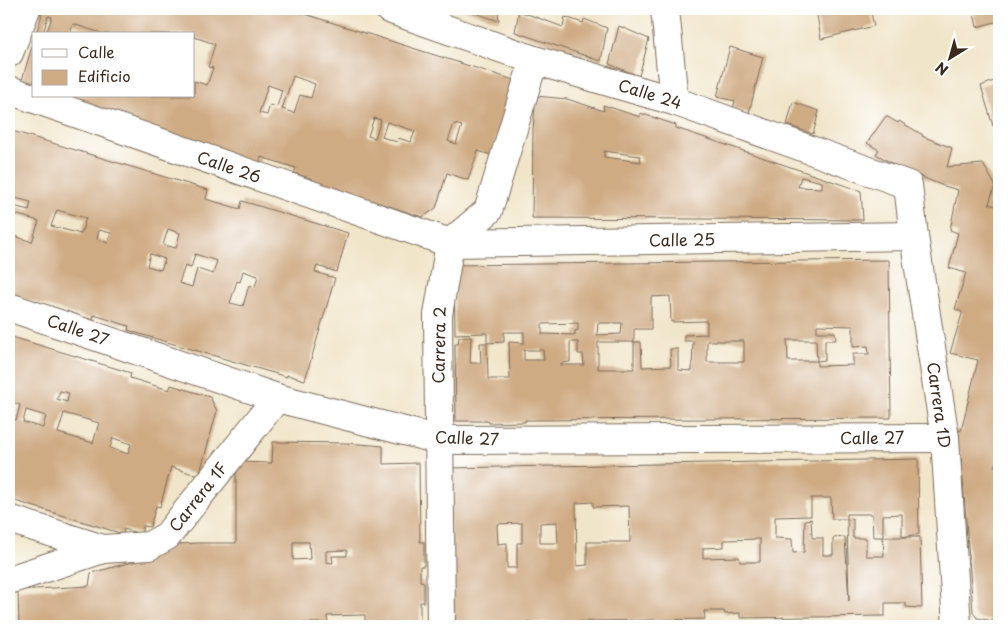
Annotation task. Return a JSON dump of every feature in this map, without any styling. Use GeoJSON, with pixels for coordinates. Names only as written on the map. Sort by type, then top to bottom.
{"type":"FeatureCollection","features":[{"type":"Feature","properties":{"kind":"street"},"geometry":{"type":"LineString","coordinates":[[9,52],[26,9]]}},
{"type":"Feature","properties":{"kind":"street","name":"Calle 24"},"geometry":{"type":"LineString","coordinates":[[389,9],[534,60],[674,101],[908,185]]}},
{"type":"Feature","properties":{"kind":"street"},"geometry":{"type":"LineString","coordinates":[[665,9],[674,101]]}},
{"type":"Feature","properties":{"kind":"street"},"geometry":{"type":"LineString","coordinates":[[450,243],[488,211],[534,60]]}},
{"type":"Feature","properties":{"kind":"street","name":"Calle 26"},"geometry":{"type":"LineString","coordinates":[[9,90],[32,98]]}},
{"type":"Feature","properties":{"kind":"street","name":"Calle 26"},"geometry":{"type":"LineString","coordinates":[[32,98],[450,243]]}},
{"type":"Feature","properties":{"kind":"street","name":"Carrera 1D"},"geometry":{"type":"LineString","coordinates":[[908,185],[945,438],[957,626]]}},
{"type":"Feature","properties":{"kind":"street","name":"Calle 25"},"geometry":{"type":"LineString","coordinates":[[450,243],[914,236]]}},
{"type":"Feature","properties":{"kind":"street","name":"Carrera 2"},"geometry":{"type":"LineString","coordinates":[[441,626],[438,315],[450,243]]}},
{"type":"Feature","properties":{"kind":"street","name":"Calle 27"},"geometry":{"type":"LineString","coordinates":[[9,307],[277,398],[439,440],[945,438]]}},
{"type":"Feature","properties":{"kind":"street","name":"Carrera 1F"},"geometry":{"type":"LineString","coordinates":[[9,580],[103,549],[149,546],[167,536],[277,398]]}},
{"type":"Feature","properties":{"kind":"street"},"geometry":{"type":"LineString","coordinates":[[9,519],[103,549]]}},
{"type":"Feature","properties":{"kind":"building"},"geometry":{"type":"Polygon","coordinates":[[[39,9],[289,9],[514,80],[491,155],[478,151],[468,180],[447,173],[436,208],[423,217],[312,182],[313,179],[294,173],[296,168],[261,157],[258,165],[46,98],[195,98],[195,81],[207,85],[213,68],[208,67],[215,44],[195,37],[195,32],[98,32],[73,24],[71,32],[47,32],[52,17],[48,16],[44,32],[37,32],[42,14],[38,13],[39,9]],[[293,76],[282,109],[294,113],[300,95],[311,98],[315,84],[293,76]],[[268,85],[259,113],[267,115],[270,105],[277,107],[282,90],[268,85]],[[374,118],[368,136],[375,138],[381,120],[374,118]],[[387,122],[382,137],[397,142],[398,138],[411,142],[415,131],[387,122]],[[454,124],[448,141],[456,144],[462,126],[454,124]]]}},
{"type":"Feature","properties":{"kind":"building"},"geometry":{"type":"Polygon","coordinates":[[[463,9],[498,9],[499,21],[463,9]]]}},
{"type":"Feature","properties":{"kind":"building"},"geometry":{"type":"Polygon","coordinates":[[[816,9],[870,9],[874,26],[821,39],[816,9]]]}},
{"type":"Feature","properties":{"kind":"building"},"geometry":{"type":"Polygon","coordinates":[[[973,9],[999,9],[999,21],[977,27],[973,9]]]}},
{"type":"Feature","properties":{"kind":"building"},"geometry":{"type":"Polygon","coordinates":[[[519,11],[563,27],[565,17],[583,23],[584,19],[607,28],[601,61],[515,32],[519,11]]]}},
{"type":"Feature","properties":{"kind":"building"},"geometry":{"type":"Polygon","coordinates":[[[619,26],[649,39],[639,76],[609,64],[619,26]]]}},
{"type":"Feature","properties":{"kind":"building"},"geometry":{"type":"Polygon","coordinates":[[[32,46],[32,94],[19,90],[32,46]]]}},
{"type":"Feature","properties":{"kind":"building"},"geometry":{"type":"Polygon","coordinates":[[[730,47],[763,57],[749,113],[733,109],[735,101],[717,97],[730,47]]]}},
{"type":"Feature","properties":{"kind":"building"},"geometry":{"type":"Polygon","coordinates":[[[999,79],[999,123],[993,126],[981,86],[999,79]]]}},
{"type":"Feature","properties":{"kind":"building"},"geometry":{"type":"Polygon","coordinates":[[[536,96],[567,99],[604,111],[603,105],[640,117],[640,113],[676,125],[676,128],[861,191],[863,220],[532,218],[533,128],[536,96]],[[604,151],[604,157],[641,162],[640,156],[604,151]],[[801,177],[798,187],[822,188],[822,182],[801,177]]]}},
{"type":"Feature","properties":{"kind":"building"},"geometry":{"type":"Polygon","coordinates":[[[793,102],[819,111],[813,134],[787,125],[793,102]]]}},
{"type":"Feature","properties":{"kind":"building"},"geometry":{"type":"Polygon","coordinates":[[[886,116],[898,123],[899,121],[922,136],[952,148],[947,167],[983,164],[995,185],[989,204],[999,207],[999,454],[994,466],[999,468],[999,622],[977,618],[973,612],[961,454],[954,452],[951,428],[961,431],[978,360],[950,353],[962,314],[962,312],[955,309],[966,273],[949,268],[958,233],[950,230],[958,190],[898,167],[876,154],[879,150],[867,143],[886,116]]]}},
{"type":"Feature","properties":{"kind":"building"},"geometry":{"type":"Polygon","coordinates":[[[9,130],[208,190],[206,199],[240,209],[242,201],[348,233],[337,272],[317,266],[315,272],[335,278],[305,380],[287,375],[287,377],[143,335],[128,330],[129,326],[94,315],[93,320],[9,294],[9,234],[32,242],[39,221],[11,213],[9,217],[9,130]],[[15,198],[13,206],[29,210],[31,202],[15,198]],[[57,210],[51,226],[81,234],[86,218],[57,210]],[[168,229],[163,245],[176,248],[180,233],[168,229]],[[99,230],[97,239],[108,243],[111,233],[99,230]],[[150,254],[147,266],[161,270],[165,259],[150,254]],[[195,254],[191,268],[185,266],[179,283],[192,287],[197,269],[213,274],[217,261],[195,254]],[[243,271],[240,282],[237,281],[230,303],[243,306],[249,285],[255,287],[258,276],[243,271]]]}},
{"type":"Feature","properties":{"kind":"building"},"geometry":{"type":"Polygon","coordinates":[[[889,260],[891,418],[525,420],[525,422],[489,423],[488,421],[456,421],[455,344],[458,344],[459,337],[471,337],[470,363],[481,363],[480,343],[487,343],[487,333],[455,334],[454,265],[889,260]],[[670,296],[651,297],[651,329],[634,329],[634,342],[641,342],[642,367],[671,366],[670,349],[678,349],[678,370],[692,371],[693,341],[684,341],[684,335],[707,334],[707,321],[671,322],[670,296]],[[578,323],[542,324],[542,334],[575,335],[575,331],[578,330],[578,323]],[[598,323],[597,335],[621,334],[622,323],[598,323]],[[817,325],[817,332],[835,332],[836,340],[825,340],[825,360],[817,361],[817,366],[853,365],[853,354],[869,354],[868,346],[853,347],[853,326],[817,325]],[[504,332],[504,342],[487,343],[488,379],[510,379],[509,342],[524,343],[524,332],[504,332]],[[787,340],[788,361],[817,361],[816,340],[787,340]],[[707,341],[707,362],[744,362],[744,341],[707,341]],[[570,342],[570,362],[561,363],[561,365],[584,365],[583,354],[578,354],[578,342],[570,342]],[[598,342],[598,369],[634,369],[634,342],[598,342]],[[524,350],[524,360],[544,360],[543,350],[524,350]]]}},
{"type":"Feature","properties":{"kind":"building"},"geometry":{"type":"Polygon","coordinates":[[[9,336],[131,373],[130,378],[169,390],[171,385],[210,397],[217,411],[199,476],[171,467],[160,507],[156,506],[150,527],[143,526],[141,534],[124,529],[123,534],[9,499],[9,418],[16,420],[20,405],[9,401],[9,336]],[[60,391],[57,399],[67,402],[69,393],[60,391]],[[26,410],[23,422],[43,428],[46,416],[26,410]],[[64,413],[58,433],[93,443],[99,423],[64,413]],[[113,438],[110,448],[128,454],[131,444],[113,438]]]}},
{"type":"Feature","properties":{"kind":"building"},"geometry":{"type":"Polygon","coordinates":[[[273,442],[347,443],[383,446],[383,464],[419,463],[420,542],[424,542],[424,566],[420,566],[420,581],[424,582],[424,602],[420,602],[420,626],[383,626],[383,622],[365,622],[365,615],[327,616],[328,623],[236,623],[237,626],[199,626],[199,623],[19,626],[18,590],[89,586],[91,573],[163,554],[162,545],[236,543],[236,462],[272,463],[273,442]],[[293,542],[293,560],[310,559],[309,542],[293,542]],[[347,550],[326,551],[326,562],[333,563],[332,556],[347,556],[347,550]]]}},
{"type":"Feature","properties":{"kind":"building"},"geometry":{"type":"Polygon","coordinates":[[[918,459],[919,534],[902,537],[920,537],[922,608],[906,607],[906,603],[885,603],[885,616],[740,618],[740,613],[725,614],[724,611],[704,611],[705,619],[452,624],[449,468],[918,459]],[[811,498],[811,516],[775,517],[775,538],[792,539],[793,553],[804,552],[805,520],[811,519],[812,538],[823,538],[823,555],[833,555],[833,538],[845,537],[849,601],[847,520],[853,519],[853,538],[866,538],[866,556],[884,556],[883,537],[873,537],[872,514],[847,514],[847,519],[832,519],[831,498],[811,498]],[[593,502],[576,503],[577,566],[587,565],[587,542],[630,542],[629,506],[593,507],[593,502]],[[902,514],[883,515],[883,537],[902,537],[902,514]],[[557,522],[540,523],[540,543],[558,543],[557,522]],[[522,523],[497,524],[498,544],[507,543],[507,568],[517,568],[517,543],[522,543],[522,523]],[[760,539],[724,540],[724,547],[703,548],[703,558],[739,557],[740,562],[760,562],[760,539]]]}}]}
